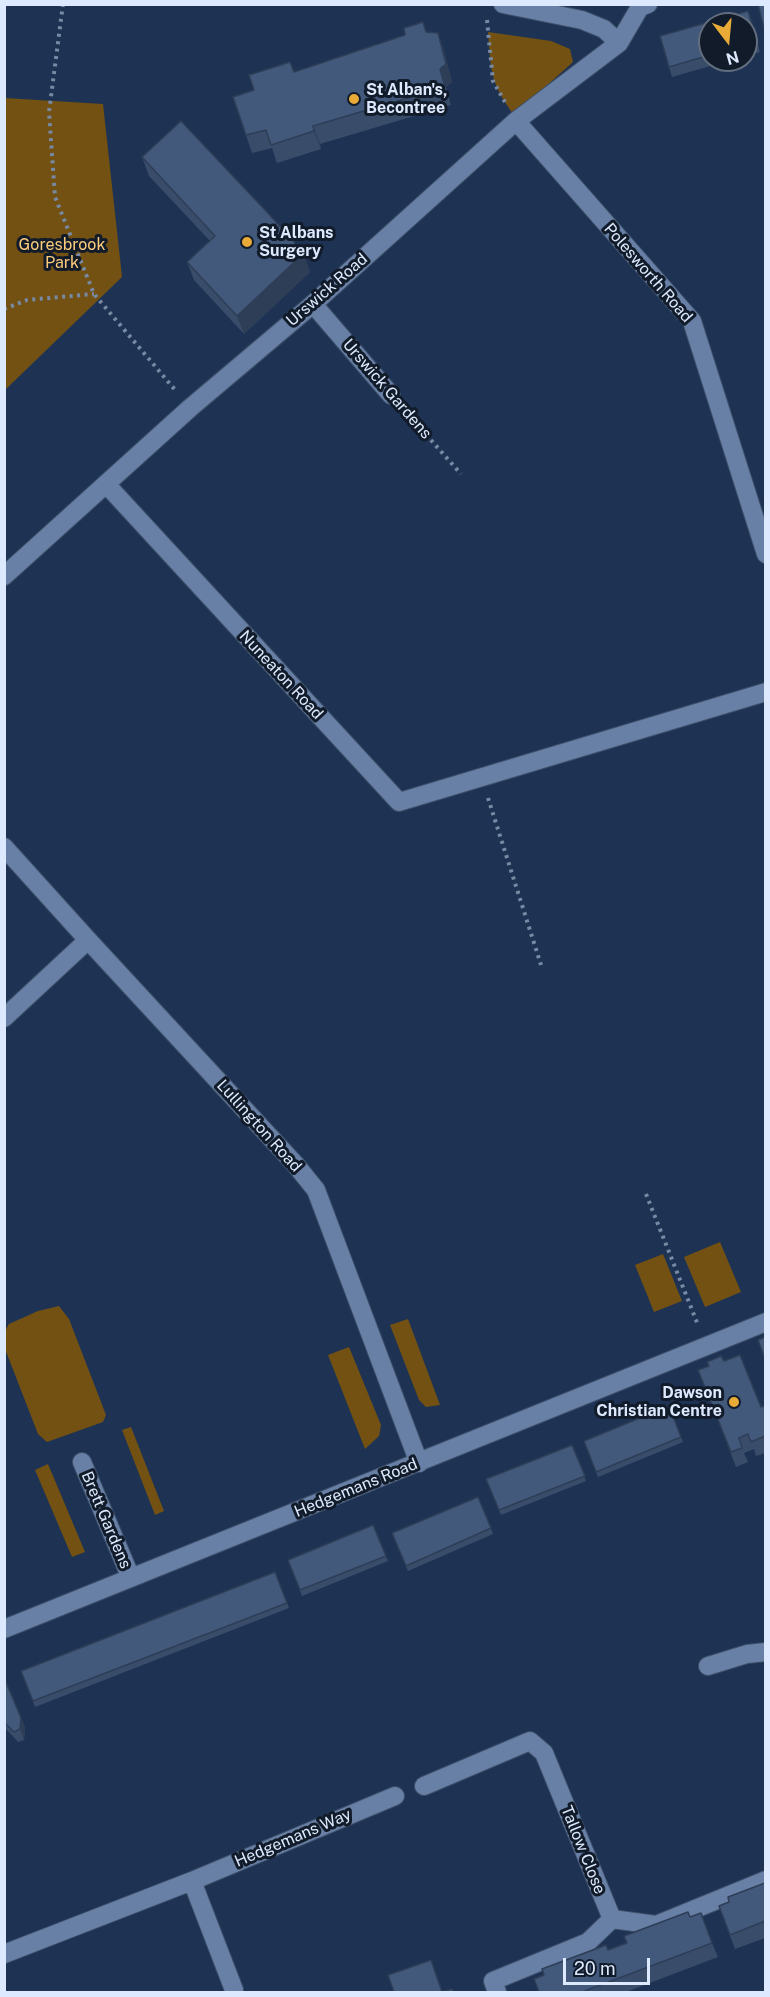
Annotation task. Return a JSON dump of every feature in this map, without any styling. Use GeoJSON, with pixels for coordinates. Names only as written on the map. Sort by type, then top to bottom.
{"type":"FeatureCollection","features":[{"type":"Feature","properties":{"kind":"street"},"geometry":{"type":"LineString","coordinates":[[503,4],[582,20],[604,29],[619,43]]}},
{"type":"Feature","properties":{"kind":"street","name":"Urswick Road"},"geometry":{"type":"LineString","coordinates":[[4,576],[190,408],[313,304],[516,121],[619,43],[640,7],[648,4]]}},
{"type":"Feature","properties":{"kind":"street","name":"Polesworth Road"},"geometry":{"type":"LineString","coordinates":[[516,121],[692,321],[765,554]]}},
{"type":"Feature","properties":{"kind":"street","name":"Urswick Gardens"},"geometry":{"type":"LineString","coordinates":[[313,304],[391,395]]}},
{"type":"Feature","properties":{"kind":"street","name":"Nuneaton Road"},"geometry":{"type":"LineString","coordinates":[[106,484],[399,802],[765,692]]}},
{"type":"Feature","properties":{"kind":"street","name":"Lullington Road"},"geometry":{"type":"LineString","coordinates":[[4,847],[295,1164],[316,1190],[419,1463]]}},
{"type":"Feature","properties":{"kind":"street"},"geometry":{"type":"LineString","coordinates":[[4,1018],[88,940]]}},
{"type":"Feature","properties":{"kind":"street","name":"Hedgemans Road"},"geometry":{"type":"LineString","coordinates":[[4,1629],[765,1322]]}},
{"type":"Feature","properties":{"kind":"street","name":"Brett Gardens"},"geometry":{"type":"LineString","coordinates":[[82,1462],[131,1578]]}},
{"type":"Feature","properties":{"kind":"street"},"geometry":{"type":"LineString","coordinates":[[708,1666],[747,1654],[765,1652]]}},
{"type":"Feature","properties":{"kind":"street","name":"Tallow Close"},"geometry":{"type":"LineString","coordinates":[[424,1786],[530,1741],[544,1753],[612,1919]]}},
{"type":"Feature","properties":{"kind":"street","name":"Hedgemans Way"},"geometry":{"type":"LineString","coordinates":[[4,1954],[192,1881],[395,1796]]}},
{"type":"Feature","properties":{"kind":"street"},"geometry":{"type":"LineString","coordinates":[[497,1992],[493,1981],[588,1942],[612,1919],[656,1925],[765,1880]]}},
{"type":"Feature","properties":{"kind":"street"},"geometry":{"type":"LineString","coordinates":[[192,1881],[234,1990]]}},
{"type":"Feature","properties":{"kind":"path"},"geometry":{"type":"LineString","coordinates":[[63,4],[49,112],[55,197],[94,294],[190,408]]}},
{"type":"Feature","properties":{"kind":"path"},"geometry":{"type":"LineString","coordinates":[[486,14],[493,81],[516,121]]}},
{"type":"Feature","properties":{"kind":"path"},"geometry":{"type":"LineString","coordinates":[[4,309],[27,300],[94,294]]}},
{"type":"Feature","properties":{"kind":"path","name":"Urswick Gardens"},"geometry":{"type":"LineString","coordinates":[[391,395],[461,474]]}},
{"type":"Feature","properties":{"kind":"path"},"geometry":{"type":"LineString","coordinates":[[481,777],[541,965]]}},
{"type":"Feature","properties":{"kind":"path"},"geometry":{"type":"LineString","coordinates":[[646,1194],[706,1345]]}},
{"type":"Feature","properties":{"kind":"green space"},"geometry":{"type":"Polygon","coordinates":[[[488,32],[551,41],[570,49],[573,62],[514,115],[500,94],[493,76],[488,32]]]}},
{"type":"Feature","properties":{"kind":"green space","name":"Goresbrook Park"},"geometry":{"type":"Polygon","coordinates":[[[5,98],[103,104],[122,277],[5,390],[5,98]]]}},
{"type":"Feature","properties":{"kind":"green space"},"geometry":{"type":"Polygon","coordinates":[[[720,1242],[741,1292],[705,1307],[684,1257],[720,1242]]]}},
{"type":"Feature","properties":{"kind":"green space"},"geometry":{"type":"Polygon","coordinates":[[[663,1254],[682,1301],[654,1312],[635,1265],[663,1254]]]}},
{"type":"Feature","properties":{"kind":"green space"},"geometry":{"type":"Polygon","coordinates":[[[59,1306],[69,1319],[106,1415],[103,1422],[47,1442],[38,1434],[5,1349],[5,1331],[9,1324],[38,1311],[59,1306]]]}},
{"type":"Feature","properties":{"kind":"green space"},"geometry":{"type":"Polygon","coordinates":[[[408,1319],[440,1405],[426,1407],[419,1400],[390,1325],[408,1319]]]}},
{"type":"Feature","properties":{"kind":"green space"},"geometry":{"type":"Polygon","coordinates":[[[349,1347],[381,1425],[379,1436],[365,1449],[328,1355],[349,1347]]]}},
{"type":"Feature","properties":{"kind":"green space"},"geometry":{"type":"Polygon","coordinates":[[[131,1427],[164,1511],[155,1515],[122,1430],[131,1427]]]}},
{"type":"Feature","properties":{"kind":"green space"},"geometry":{"type":"Polygon","coordinates":[[[48,1464],[85,1552],[72,1557],[35,1470],[48,1464]]]}},
{"type":"Feature","properties":{"kind":"building"},"geometry":{"type":"Polygon","coordinates":[[[758,4],[765,4],[765,32],[758,4]]]}},
{"type":"Feature","properties":{"kind":"building","name":"St Alban's, Becontree"},"geometry":{"type":"Polygon","coordinates":[[[423,22],[426,32],[438,33],[446,64],[440,69],[445,87],[313,126],[314,131],[271,145],[266,130],[246,135],[233,97],[254,90],[249,75],[290,62],[294,72],[405,35],[404,28],[423,22]]]}},
{"type":"Feature","properties":{"kind":"building"},"geometry":{"type":"Polygon","coordinates":[[[698,25],[698,59],[669,67],[660,36],[698,25]]]}},
{"type":"Feature","properties":{"kind":"building","name":"St Albans Surgery"},"geometry":{"type":"Polygon","coordinates":[[[181,121],[304,253],[237,316],[187,262],[215,236],[142,157],[181,121]]]}},
{"type":"Feature","properties":{"kind":"building"},"geometry":{"type":"Polygon","coordinates":[[[765,1337],[765,1359],[758,1340],[765,1337]]]}},
{"type":"Feature","properties":{"kind":"building","name":"Dawson Christian Centre"},"geometry":{"type":"Polygon","coordinates":[[[740,1355],[761,1407],[765,1406],[765,1436],[751,1442],[748,1434],[739,1438],[742,1448],[731,1452],[698,1370],[709,1366],[707,1362],[721,1356],[724,1361],[740,1355]]]}},
{"type":"Feature","properties":{"kind":"building"},"geometry":{"type":"Polygon","coordinates":[[[669,1406],[681,1437],[596,1472],[584,1441],[669,1406]]]}},
{"type":"Feature","properties":{"kind":"building"},"geometry":{"type":"Polygon","coordinates":[[[572,1445],[585,1476],[499,1510],[486,1479],[572,1445]]]}},
{"type":"Feature","properties":{"kind":"building"},"geometry":{"type":"Polygon","coordinates":[[[478,1497],[491,1528],[406,1566],[392,1533],[478,1497]]]}},
{"type":"Feature","properties":{"kind":"building"},"geometry":{"type":"Polygon","coordinates":[[[373,1525],[386,1556],[300,1590],[288,1560],[373,1525]]]}},
{"type":"Feature","properties":{"kind":"building"},"geometry":{"type":"Polygon","coordinates":[[[275,1572],[287,1603],[33,1701],[21,1671],[275,1572]]]}},
{"type":"Feature","properties":{"kind":"building"},"geometry":{"type":"Polygon","coordinates":[[[6,1682],[21,1718],[20,1729],[14,1732],[4,1722],[4,1683],[6,1682]]]}},
{"type":"Feature","properties":{"kind":"building"},"geometry":{"type":"Polygon","coordinates":[[[765,1883],[765,1921],[730,1935],[719,1906],[729,1902],[728,1897],[765,1883]]]}},
{"type":"Feature","properties":{"kind":"building"},"geometry":{"type":"Polygon","coordinates":[[[688,1912],[690,1917],[701,1913],[712,1943],[582,1992],[539,1992],[534,1979],[544,1975],[542,1969],[606,1945],[608,1950],[627,1943],[624,1936],[688,1912]]]}},
{"type":"Feature","properties":{"kind":"building"},"geometry":{"type":"Polygon","coordinates":[[[431,1960],[442,1992],[394,1992],[388,1975],[431,1960]]]}},
{"type":"Feature","properties":{"kind":"place","name":"St Alban's, Becontree"},"geometry":{"type":"Point","coordinates":[354,99]}},
{"type":"Feature","properties":{"kind":"place","name":"St Albans Surgery"},"geometry":{"type":"Point","coordinates":[247,242]}},
{"type":"Feature","properties":{"kind":"place","name":"Dawson Christian Centre"},"geometry":{"type":"Point","coordinates":[734,1402]}}]}
